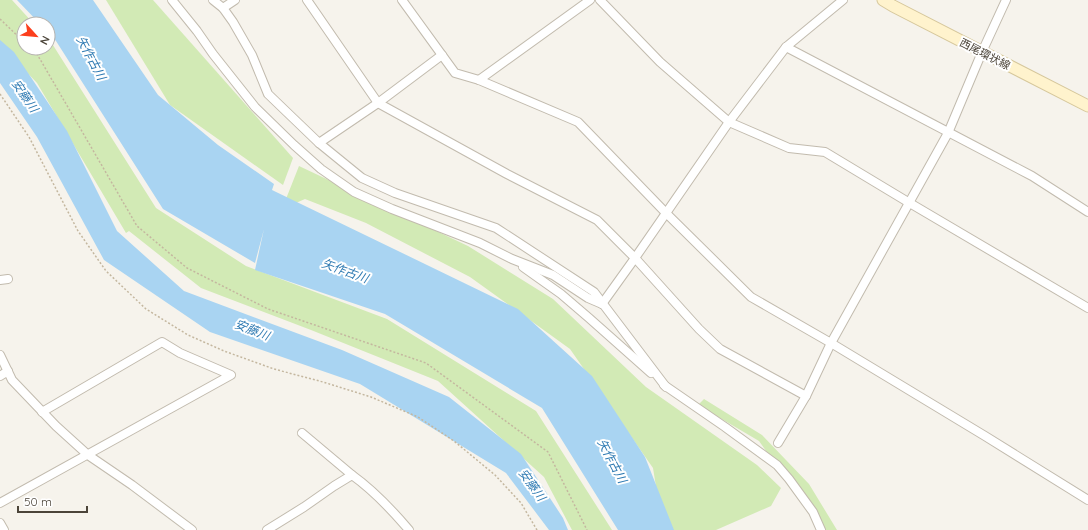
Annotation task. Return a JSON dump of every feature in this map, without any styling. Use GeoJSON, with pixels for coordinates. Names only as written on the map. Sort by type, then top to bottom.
{"type":"FeatureCollection","features":[{"type":"Feature","properties":{"kind":"main road","name":"西尾環状線"},"geometry":{"type":"LineString","coordinates":[[883,0],[1088,106]]}},
{"type":"Feature","properties":{"kind":"street"},"geometry":{"type":"LineString","coordinates":[[172,0],[255,107],[321,169],[354,192],[392,209],[480,243],[512,259],[553,275],[588,298],[602,304]]}},
{"type":"Feature","properties":{"kind":"street"},"geometry":{"type":"LineString","coordinates":[[213,0],[223,8],[233,22],[252,55],[268,94],[319,143],[362,178],[395,193],[496,228],[594,292],[666,387]]}},
{"type":"Feature","properties":{"kind":"street"},"geometry":{"type":"LineString","coordinates":[[223,8],[235,0]]}},
{"type":"Feature","properties":{"kind":"street"},"geometry":{"type":"LineString","coordinates":[[307,0],[378,104],[507,174],[597,220],[636,258],[699,329],[720,349],[806,396]]}},
{"type":"Feature","properties":{"kind":"street"},"geometry":{"type":"LineString","coordinates":[[402,0],[455,73],[479,80],[578,122],[751,298],[831,343],[1088,500]]}},
{"type":"Feature","properties":{"kind":"street"},"geometry":{"type":"LineString","coordinates":[[479,80],[590,0]]}},
{"type":"Feature","properties":{"kind":"street"},"geometry":{"type":"LineString","coordinates":[[600,0],[660,62],[729,122],[789,148],[825,152],[1088,308]]}},
{"type":"Feature","properties":{"kind":"street"},"geometry":{"type":"LineString","coordinates":[[602,304],[636,258],[729,122],[786,46],[843,0]]}},
{"type":"Feature","properties":{"kind":"street"},"geometry":{"type":"LineString","coordinates":[[778,443],[806,396],[831,343],[908,202],[948,133],[982,52],[1006,0]]}},
{"type":"Feature","properties":{"kind":"street"},"geometry":{"type":"LineString","coordinates":[[786,46],[948,133],[1032,176],[1088,212]]}},
{"type":"Feature","properties":{"kind":"street"},"geometry":{"type":"LineString","coordinates":[[319,143],[378,104],[442,55]]}},
{"type":"Feature","properties":{"kind":"street"},"geometry":{"type":"LineString","coordinates":[[512,259],[561,294],[666,387],[731,431],[777,465],[813,512],[821,530]]}},
{"type":"Feature","properties":{"kind":"street"},"geometry":{"type":"LineString","coordinates":[[0,504],[232,375],[180,353],[162,342],[42,412]]}},
{"type":"Feature","properties":{"kind":"street"},"geometry":{"type":"LineString","coordinates":[[0,355],[12,380],[56,426],[88,455],[132,485],[192,530]]}},
{"type":"Feature","properties":{"kind":"street"},"geometry":{"type":"LineString","coordinates":[[0,376],[8,371]]}},
{"type":"Feature","properties":{"kind":"street"},"geometry":{"type":"LineString","coordinates":[[302,433],[359,480],[384,503],[409,530]]}},
{"type":"Feature","properties":{"kind":"street"},"geometry":{"type":"LineString","coordinates":[[267,530],[352,475]]}},
{"type":"Feature","properties":{"kind":"street"},"geometry":{"type":"LineString","coordinates":[[0,523],[4,530]]}},
{"type":"Feature","properties":{"kind":"path"},"geometry":{"type":"LineString","coordinates":[[0,19],[16,34]]}},
{"type":"Feature","properties":{"kind":"path"},"geometry":{"type":"LineString","coordinates":[[38,56],[137,226],[187,268],[268,309],[426,362],[548,452],[587,530]]}},
{"type":"Feature","properties":{"kind":"path"},"geometry":{"type":"LineString","coordinates":[[0,94],[29,136],[78,231],[106,271],[146,309],[188,335],[224,351],[274,369],[371,397],[418,417],[454,441],[495,474],[521,503],[537,530]]}},
{"type":"Feature","properties":{"kind":"green space"},"geometry":{"type":"Polygon","coordinates":[[[0,0],[12,0],[27,16],[16,16],[16,56],[56,56],[56,50],[156,208],[246,266],[387,319],[536,411],[612,530],[572,530],[544,477],[438,381],[201,288],[129,231],[126,233],[37,83],[0,44],[0,0]]]}},
{"type":"Feature","properties":{"kind":"green space"},"geometry":{"type":"Polygon","coordinates":[[[106,0],[153,0],[293,158],[283,185],[170,105],[106,0]]]}},
{"type":"Feature","properties":{"kind":"green space"},"geometry":{"type":"Polygon","coordinates":[[[299,166],[468,246],[553,299],[646,387],[757,465],[781,488],[771,506],[716,530],[663,530],[653,468],[570,349],[470,277],[366,223],[305,199],[282,209],[299,166]]]}},
{"type":"Feature","properties":{"kind":"green space"},"geometry":{"type":"Polygon","coordinates":[[[704,399],[762,435],[809,484],[837,530],[823,530],[759,441],[698,405],[704,399]]]}},
{"type":"Feature","properties":{"kind":"water","name":"矢作古川"},"geometry":{"type":"Polygon","coordinates":[[[17,0],[93,0],[158,95],[218,145],[274,184],[272,190],[518,309],[592,376],[645,457],[674,530],[618,530],[542,408],[385,314],[255,270],[264,229],[255,263],[163,209],[56,41],[56,16],[32,16],[17,0]]]}},
{"type":"Feature","properties":{"kind":"water","name":"安藤川"},"geometry":{"type":"Polygon","coordinates":[[[0,40],[14,52],[67,131],[117,231],[184,291],[342,350],[449,397],[521,454],[563,518],[568,530],[549,530],[506,473],[360,384],[210,332],[104,260],[37,137],[0,83],[0,40]]]}}]}
